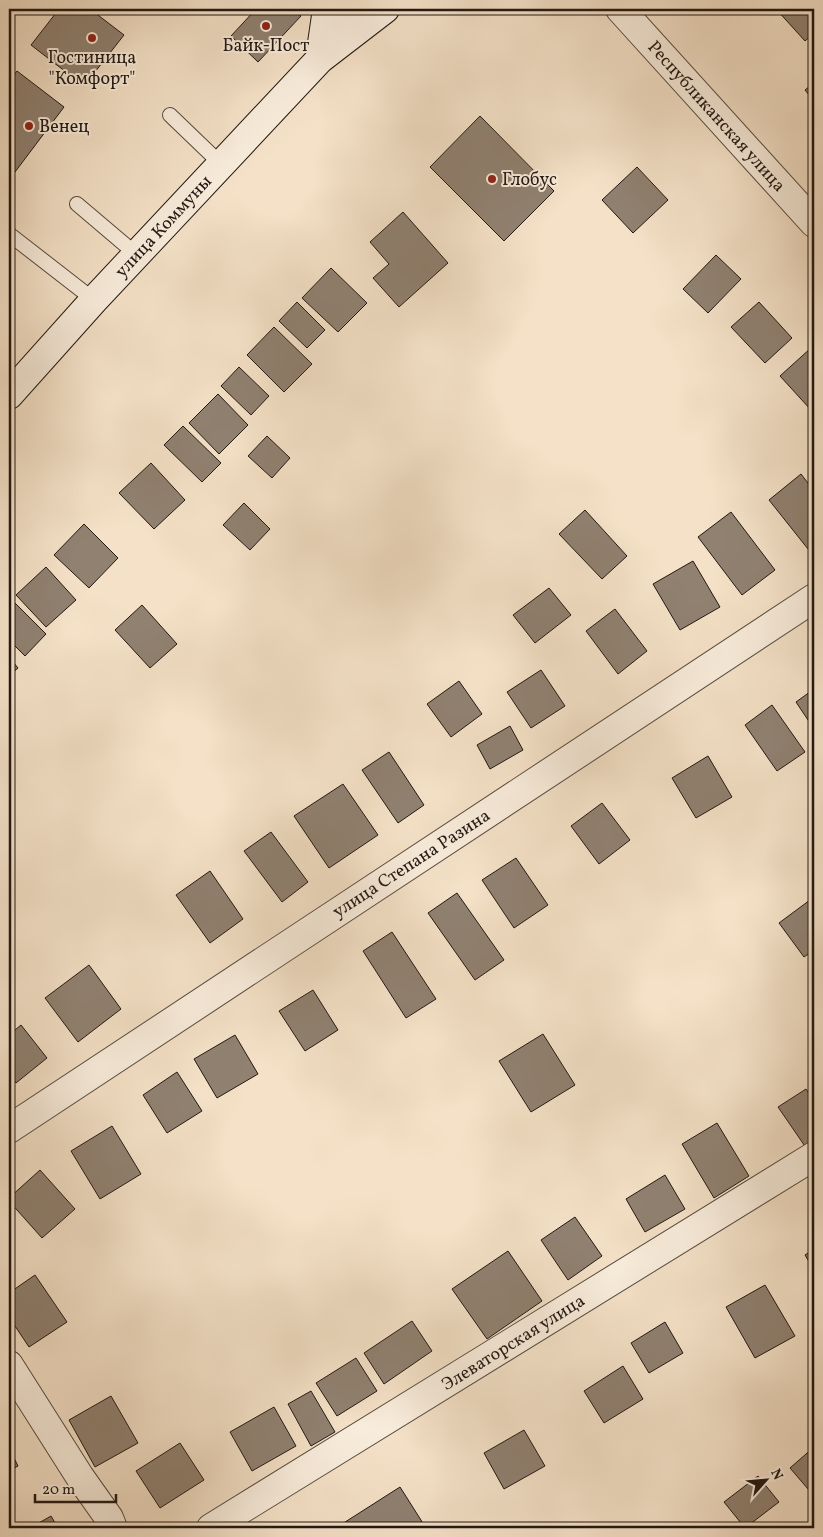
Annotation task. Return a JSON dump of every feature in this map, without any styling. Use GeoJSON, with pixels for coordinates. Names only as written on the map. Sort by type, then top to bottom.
{"type":"FeatureCollection","features":[{"type":"Feature","properties":{"kind":"street"},"geometry":{"type":"LineString","coordinates":[[320,59],[326,9]]}},
{"type":"Feature","properties":{"kind":"street","name":"улица Коммуны"},"geometry":{"type":"LineString","coordinates":[[320,59],[351,9]]}},
{"type":"Feature","properties":{"kind":"street","name":"улица Коммуны"},"geometry":{"type":"LineString","coordinates":[[9,395],[136,254],[320,59],[385,9]]}},
{"type":"Feature","properties":{"kind":"street","name":"Республиканская улица"},"geometry":{"type":"LineString","coordinates":[[620,9],[814,223]]}},
{"type":"Feature","properties":{"kind":"street","name":"улица Степана Разина"},"geometry":{"type":"LineString","coordinates":[[9,1129],[814,598]]}},
{"type":"Feature","properties":{"kind":"street","name":"Элеваторская улица"},"geometry":{"type":"LineString","coordinates":[[211,1528],[814,1156]]}},
{"type":"Feature","properties":{"kind":"street"},"geometry":{"type":"LineString","coordinates":[[9,1365],[74,1469],[109,1518],[113,1528]]}},
{"type":"Feature","properties":{"kind":"lane"},"geometry":{"type":"LineString","coordinates":[[170,115],[221,164]]}},
{"type":"Feature","properties":{"kind":"lane"},"geometry":{"type":"LineString","coordinates":[[77,204],[136,254]]}},
{"type":"Feature","properties":{"kind":"lane"},"geometry":{"type":"LineString","coordinates":[[9,234],[94,300]]}},
{"type":"Feature","properties":{"kind":"building"},"geometry":{"type":"Polygon","coordinates":[[[59,9],[90,9],[124,35],[84,86],[31,45],[59,9]]]}},
{"type":"Feature","properties":{"kind":"building","name":"Байк-Пост"},"geometry":{"type":"Polygon","coordinates":[[[256,9],[293,9],[301,16],[258,62],[231,36],[256,9]]]}},
{"type":"Feature","properties":{"kind":"building"},"geometry":{"type":"Polygon","coordinates":[[[776,9],[814,9],[814,33],[805,41],[776,9]]]}},
{"type":"Feature","properties":{"kind":"building","name":"Венец"},"geometry":{"type":"Polygon","coordinates":[[[17,71],[64,107],[9,180],[9,81],[17,71]]]}},
{"type":"Feature","properties":{"kind":"building"},"geometry":{"type":"Polygon","coordinates":[[[814,83],[814,101],[805,90],[814,83]]]}},
{"type":"Feature","properties":{"kind":"building","name":"Глобус"},"geometry":{"type":"Polygon","coordinates":[[[480,116],[554,191],[504,241],[430,167],[480,116]]]}},
{"type":"Feature","properties":{"kind":"building"},"geometry":{"type":"Polygon","coordinates":[[[637,167],[668,200],[633,233],[602,200],[637,167]]]}},
{"type":"Feature","properties":{"kind":"building"},"geometry":{"type":"Polygon","coordinates":[[[403,212],[448,263],[399,307],[373,278],[389,264],[370,242],[403,212]]]}},
{"type":"Feature","properties":{"kind":"building"},"geometry":{"type":"Polygon","coordinates":[[[716,255],[741,279],[708,313],[683,289],[716,255]]]}},
{"type":"Feature","properties":{"kind":"building"},"geometry":{"type":"Polygon","coordinates":[[[331,268],[367,303],[338,332],[302,298],[331,268]]]}},
{"type":"Feature","properties":{"kind":"building"},"geometry":{"type":"Polygon","coordinates":[[[297,302],[325,330],[307,348],[279,321],[297,302]]]}},
{"type":"Feature","properties":{"kind":"building"},"geometry":{"type":"Polygon","coordinates":[[[759,302],[792,338],[765,363],[731,327],[759,302]]]}},
{"type":"Feature","properties":{"kind":"building"},"geometry":{"type":"Polygon","coordinates":[[[274,327],[312,364],[284,392],[247,355],[274,327]]]}},
{"type":"Feature","properties":{"kind":"building"},"geometry":{"type":"Polygon","coordinates":[[[812,347],[814,350],[814,407],[811,410],[780,376],[812,347]]]}},
{"type":"Feature","properties":{"kind":"building"},"geometry":{"type":"Polygon","coordinates":[[[239,367],[269,396],[251,415],[221,386],[239,367]]]}},
{"type":"Feature","properties":{"kind":"building"},"geometry":{"type":"Polygon","coordinates":[[[218,394],[248,425],[219,454],[189,423],[218,394]]]}},
{"type":"Feature","properties":{"kind":"building"},"geometry":{"type":"Polygon","coordinates":[[[183,426],[221,463],[202,482],[164,445],[183,426]]]}},
{"type":"Feature","properties":{"kind":"building"},"geometry":{"type":"Polygon","coordinates":[[[267,436],[290,458],[272,478],[248,456],[267,436]]]}},
{"type":"Feature","properties":{"kind":"building"},"geometry":{"type":"Polygon","coordinates":[[[151,463],[185,500],[154,529],[119,493],[151,463]]]}},
{"type":"Feature","properties":{"kind":"building"},"geometry":{"type":"Polygon","coordinates":[[[801,474],[814,491],[814,544],[808,549],[769,500],[801,474]]]}},
{"type":"Feature","properties":{"kind":"building"},"geometry":{"type":"Polygon","coordinates":[[[244,503],[270,529],[250,550],[223,525],[244,503]]]}},
{"type":"Feature","properties":{"kind":"building"},"geometry":{"type":"Polygon","coordinates":[[[585,510],[627,556],[602,579],[559,534],[585,510]]]}},
{"type":"Feature","properties":{"kind":"building"},"geometry":{"type":"Polygon","coordinates":[[[731,512],[775,570],[742,595],[698,537],[731,512]]]}},
{"type":"Feature","properties":{"kind":"building"},"geometry":{"type":"Polygon","coordinates":[[[84,524],[118,558],[89,588],[54,555],[84,524]]]}},
{"type":"Feature","properties":{"kind":"building"},"geometry":{"type":"Polygon","coordinates":[[[693,561],[720,607],[680,630],[653,584],[693,561]]]}},
{"type":"Feature","properties":{"kind":"building"},"geometry":{"type":"Polygon","coordinates":[[[46,567],[76,600],[46,627],[16,595],[46,567]]]}},
{"type":"Feature","properties":{"kind":"building"},"geometry":{"type":"Polygon","coordinates":[[[549,588],[571,615],[535,643],[513,615],[549,588]]]}},
{"type":"Feature","properties":{"kind":"building"},"geometry":{"type":"Polygon","coordinates":[[[15,603],[46,634],[25,656],[9,640],[9,609],[15,603]]]}},
{"type":"Feature","properties":{"kind":"building"},"geometry":{"type":"Polygon","coordinates":[[[142,605],[177,644],[150,668],[115,630],[142,605]]]}},
{"type":"Feature","properties":{"kind":"building"},"geometry":{"type":"Polygon","coordinates":[[[615,609],[647,651],[618,674],[586,631],[615,609]]]}},
{"type":"Feature","properties":{"kind":"building"},"geometry":{"type":"Polygon","coordinates":[[[9,657],[18,668],[9,676],[9,657]]]}},
{"type":"Feature","properties":{"kind":"building"},"geometry":{"type":"Polygon","coordinates":[[[541,670],[565,706],[531,728],[507,692],[541,670]]]}},
{"type":"Feature","properties":{"kind":"building"},"geometry":{"type":"Polygon","coordinates":[[[459,681],[482,714],[451,737],[427,704],[459,681]]]}},
{"type":"Feature","properties":{"kind":"building"},"geometry":{"type":"Polygon","coordinates":[[[814,689],[814,729],[796,702],[814,689]]]}},
{"type":"Feature","properties":{"kind":"building"},"geometry":{"type":"Polygon","coordinates":[[[772,705],[805,752],[777,771],[745,725],[772,705]]]}},
{"type":"Feature","properties":{"kind":"building"},"geometry":{"type":"Polygon","coordinates":[[[510,726],[523,750],[490,769],[477,745],[510,726]]]}},
{"type":"Feature","properties":{"kind":"building"},"geometry":{"type":"Polygon","coordinates":[[[389,752],[424,805],[398,823],[362,770],[389,752]]]}},
{"type":"Feature","properties":{"kind":"building"},"geometry":{"type":"Polygon","coordinates":[[[708,756],[732,797],[696,818],[672,778],[708,756]]]}},
{"type":"Feature","properties":{"kind":"building"},"geometry":{"type":"Polygon","coordinates":[[[343,784],[378,835],[329,868],[294,816],[343,784]]]}},
{"type":"Feature","properties":{"kind":"building"},"geometry":{"type":"Polygon","coordinates":[[[602,803],[630,840],[599,864],[571,826],[602,803]]]}},
{"type":"Feature","properties":{"kind":"building"},"geometry":{"type":"Polygon","coordinates":[[[271,832],[308,882],[282,902],[244,851],[271,832]]]}},
{"type":"Feature","properties":{"kind":"building"},"geometry":{"type":"Polygon","coordinates":[[[516,858],[548,905],[514,928],[482,880],[516,858]]]}},
{"type":"Feature","properties":{"kind":"building"},"geometry":{"type":"Polygon","coordinates":[[[210,871],[243,919],[210,943],[176,895],[210,871]]]}},
{"type":"Feature","properties":{"kind":"building"},"geometry":{"type":"Polygon","coordinates":[[[457,893],[504,960],[475,980],[428,913],[457,893]]]}},
{"type":"Feature","properties":{"kind":"building"},"geometry":{"type":"Polygon","coordinates":[[[810,900],[814,905],[814,950],[804,957],[779,923],[810,900]]]}},
{"type":"Feature","properties":{"kind":"building"},"geometry":{"type":"Polygon","coordinates":[[[392,932],[436,999],[406,1018],[363,951],[392,932]]]}},
{"type":"Feature","properties":{"kind":"building"},"geometry":{"type":"Polygon","coordinates":[[[89,965],[121,1009],[78,1042],[45,998],[89,965]]]}},
{"type":"Feature","properties":{"kind":"building"},"geometry":{"type":"Polygon","coordinates":[[[313,990],[338,1030],[305,1051],[279,1011],[313,990]]]}},
{"type":"Feature","properties":{"kind":"building"},"geometry":{"type":"Polygon","coordinates":[[[21,1025],[47,1058],[16,1083],[9,1074],[9,1035],[21,1025]]]}},
{"type":"Feature","properties":{"kind":"building"},"geometry":{"type":"Polygon","coordinates":[[[543,1034],[575,1085],[531,1112],[499,1061],[543,1034]]]}},
{"type":"Feature","properties":{"kind":"building"},"geometry":{"type":"Polygon","coordinates":[[[235,1035],[258,1074],[217,1098],[194,1059],[235,1035]]]}},
{"type":"Feature","properties":{"kind":"building"},"geometry":{"type":"Polygon","coordinates":[[[177,1072],[202,1111],[167,1133],[143,1095],[177,1072]]]}},
{"type":"Feature","properties":{"kind":"building"},"geometry":{"type":"Polygon","coordinates":[[[806,1089],[814,1101],[814,1153],[811,1155],[778,1107],[806,1089]]]}},
{"type":"Feature","properties":{"kind":"building"},"geometry":{"type":"Polygon","coordinates":[[[717,1123],[749,1176],[714,1198],[682,1144],[717,1123]]]}},
{"type":"Feature","properties":{"kind":"building"},"geometry":{"type":"Polygon","coordinates":[[[112,1126],[141,1174],[100,1199],[71,1151],[112,1126]]]}},
{"type":"Feature","properties":{"kind":"building"},"geometry":{"type":"Polygon","coordinates":[[[40,1170],[75,1209],[42,1238],[9,1201],[9,1198],[40,1170]]]}},
{"type":"Feature","properties":{"kind":"building"},"geometry":{"type":"Polygon","coordinates":[[[665,1175],[685,1209],[645,1232],[626,1199],[665,1175]]]}},
{"type":"Feature","properties":{"kind":"building"},"geometry":{"type":"Polygon","coordinates":[[[575,1217],[602,1256],[568,1280],[541,1240],[575,1217]]]}},
{"type":"Feature","properties":{"kind":"building"},"geometry":{"type":"Polygon","coordinates":[[[814,1249],[814,1270],[805,1255],[814,1249]]]}},
{"type":"Feature","properties":{"kind":"building"},"geometry":{"type":"Polygon","coordinates":[[[508,1251],[542,1301],[487,1339],[452,1289],[508,1251]]]}},
{"type":"Feature","properties":{"kind":"building"},"geometry":{"type":"Polygon","coordinates":[[[35,1275],[67,1322],[29,1347],[9,1317],[9,1293],[35,1275]]]}},
{"type":"Feature","properties":{"kind":"building"},"geometry":{"type":"Polygon","coordinates":[[[765,1285],[795,1336],[755,1358],[726,1307],[765,1285]]]}},
{"type":"Feature","properties":{"kind":"building"},"geometry":{"type":"Polygon","coordinates":[[[412,1321],[432,1351],[384,1384],[364,1353],[412,1321]]]}},
{"type":"Feature","properties":{"kind":"building"},"geometry":{"type":"Polygon","coordinates":[[[665,1322],[683,1353],[649,1373],[631,1343],[665,1322]]]}},
{"type":"Feature","properties":{"kind":"building"},"geometry":{"type":"Polygon","coordinates":[[[356,1358],[377,1391],[337,1416],[316,1383],[356,1358]]]}},
{"type":"Feature","properties":{"kind":"building"},"geometry":{"type":"Polygon","coordinates":[[[623,1366],[643,1399],[604,1423],[584,1391],[623,1366]]]}},
{"type":"Feature","properties":{"kind":"building"},"geometry":{"type":"Polygon","coordinates":[[[311,1391],[335,1432],[311,1446],[288,1404],[311,1391]]]}},
{"type":"Feature","properties":{"kind":"building"},"geometry":{"type":"Polygon","coordinates":[[[111,1396],[138,1443],[95,1467],[69,1420],[111,1396]]]}},
{"type":"Feature","properties":{"kind":"building"},"geometry":{"type":"Polygon","coordinates":[[[274,1407],[296,1446],[252,1471],[230,1432],[274,1407]]]}},
{"type":"Feature","properties":{"kind":"building"},"geometry":{"type":"Polygon","coordinates":[[[524,1430],[545,1466],[504,1489],[484,1453],[524,1430]]]}},
{"type":"Feature","properties":{"kind":"building"},"geometry":{"type":"Polygon","coordinates":[[[180,1443],[204,1480],[160,1508],[136,1471],[180,1443]]]}},
{"type":"Feature","properties":{"kind":"building"},"geometry":{"type":"Polygon","coordinates":[[[814,1447],[814,1496],[790,1468],[814,1447]]]}},
{"type":"Feature","properties":{"kind":"building"},"geometry":{"type":"Polygon","coordinates":[[[9,1448],[18,1466],[9,1471],[9,1448]]]}},
{"type":"Feature","properties":{"kind":"building"},"geometry":{"type":"Polygon","coordinates":[[[758,1476],[779,1502],[745,1528],[724,1502],[758,1476]]]}},
{"type":"Feature","properties":{"kind":"building"},"geometry":{"type":"Polygon","coordinates":[[[400,1487],[426,1528],[345,1528],[342,1524],[400,1487]]]}},
{"type":"Feature","properties":{"kind":"building"},"geometry":{"type":"Polygon","coordinates":[[[51,1516],[58,1528],[30,1528],[51,1516]]]}},
{"type":"Feature","properties":{"kind":"place","name":"Байк-Пост"},"geometry":{"type":"Point","coordinates":[266,26]}},
{"type":"Feature","properties":{"kind":"place","name":"Гостиница \"Комфорт\""},"geometry":{"type":"Point","coordinates":[92,38]}},
{"type":"Feature","properties":{"kind":"place","name":"Венец"},"geometry":{"type":"Point","coordinates":[29,126]}},
{"type":"Feature","properties":{"kind":"place","name":"Глобус"},"geometry":{"type":"Point","coordinates":[492,179]}}]}
